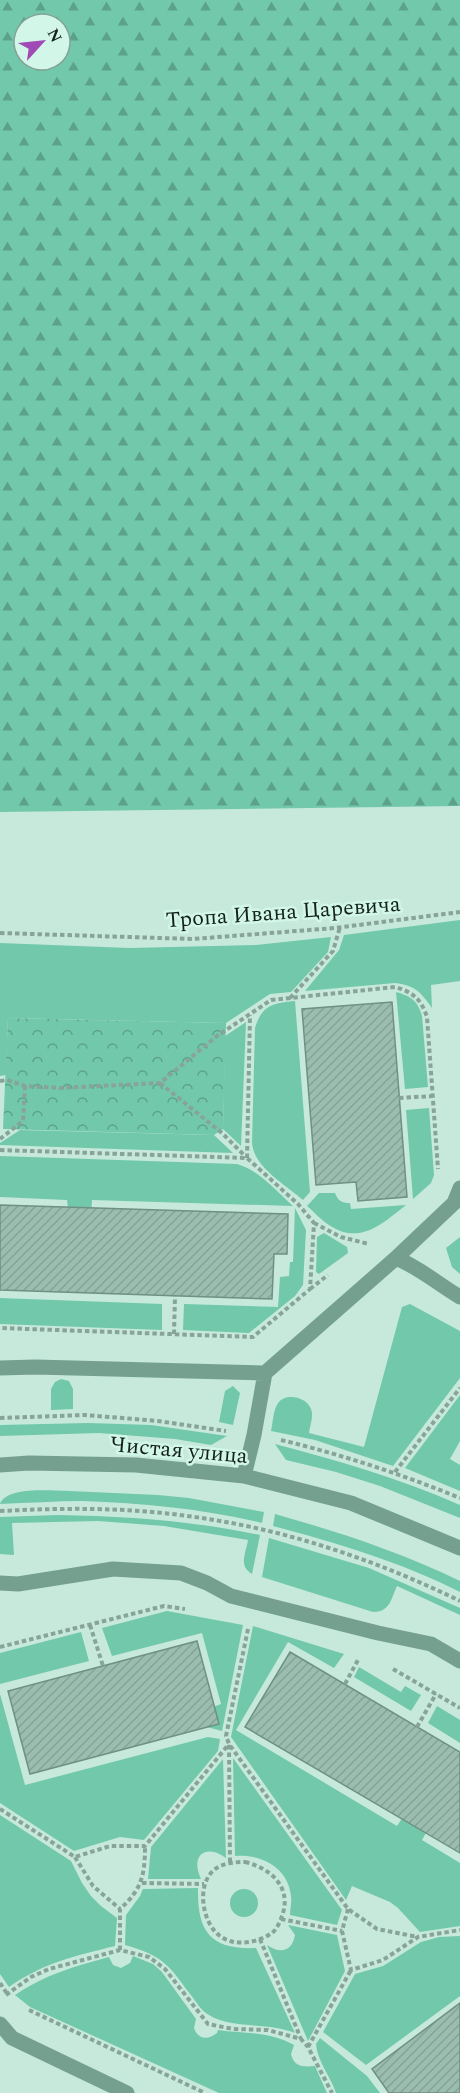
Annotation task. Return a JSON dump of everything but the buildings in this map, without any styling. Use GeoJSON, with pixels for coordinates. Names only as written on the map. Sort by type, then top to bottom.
{"type":"FeatureCollection","features":[{"type":"Feature","properties":{"kind":"street"},"geometry":{"type":"LineString","coordinates":[[244,1476],[265,1373],[396,1258],[454,1203],[460,1188]]}},
{"type":"Feature","properties":{"kind":"street"},"geometry":{"type":"LineString","coordinates":[[396,1258],[418,1268],[437,1284],[460,1297]]}},
{"type":"Feature","properties":{"kind":"street"},"geometry":{"type":"LineString","coordinates":[[0,1368],[265,1373]]}},
{"type":"Feature","properties":{"kind":"street","name":"Чистая улица"},"geometry":{"type":"LineString","coordinates":[[0,1466],[29,1463],[136,1465],[244,1476],[351,1503],[460,1548]]}},
{"type":"Feature","properties":{"kind":"street"},"geometry":{"type":"LineString","coordinates":[[0,1583],[18,1584],[113,1569],[181,1574],[207,1583],[231,1596],[378,1634],[431,1644],[460,1661]]}},
{"type":"Feature","properties":{"kind":"street"},"geometry":{"type":"LineString","coordinates":[[0,2024],[12,2038],[127,2093]]}},
{"type":"Feature","properties":{"kind":"path","name":"Тропа Ивана Царевича"},"geometry":{"type":"LineString","coordinates":[[0,933],[193,939],[340,927],[460,912]]}},
{"type":"Feature","properties":{"kind":"path"},"geometry":{"type":"LineString","coordinates":[[290,998],[333,951],[340,927]]}},
{"type":"Feature","properties":{"kind":"path"},"geometry":{"type":"LineString","coordinates":[[0,1081],[7,1080],[25,1086],[61,1088],[160,1083],[217,1036],[271,1000],[395,987],[407,990],[417,997],[427,1017],[439,1175]]}},
{"type":"Feature","properties":{"kind":"path"},"geometry":{"type":"LineString","coordinates":[[247,1158],[250,1014]]}},
{"type":"Feature","properties":{"kind":"path"},"geometry":{"type":"LineString","coordinates":[[160,1083],[222,1133],[298,1204],[314,1223],[341,1237],[368,1244],[396,1258]]}},
{"type":"Feature","properties":{"kind":"path"},"geometry":{"type":"LineString","coordinates":[[0,1139],[23,1121],[25,1086]]}},
{"type":"Feature","properties":{"kind":"path"},"geometry":{"type":"LineString","coordinates":[[399,1098],[433,1096]]}},
{"type":"Feature","properties":{"kind":"path"},"geometry":{"type":"LineString","coordinates":[[0,1150],[247,1158]]}},
{"type":"Feature","properties":{"kind":"path"},"geometry":{"type":"LineString","coordinates":[[310,1289],[314,1223]]}},
{"type":"Feature","properties":{"kind":"path"},"geometry":{"type":"LineString","coordinates":[[360,1250],[377,1236]]}},
{"type":"Feature","properties":{"kind":"path"},"geometry":{"type":"LineString","coordinates":[[0,1328],[253,1337],[335,1269]]}},
{"type":"Feature","properties":{"kind":"path"},"geometry":{"type":"LineString","coordinates":[[174,1334],[176,1296]]}},
{"type":"Feature","properties":{"kind":"path"},"geometry":{"type":"LineString","coordinates":[[395,1472],[460,1388]]}},
{"type":"Feature","properties":{"kind":"path"},"geometry":{"type":"LineString","coordinates":[[0,1511],[56,1508],[121,1510],[187,1516],[255,1528],[340,1551],[409,1576],[460,1601]]}},
{"type":"Feature","properties":{"kind":"path"},"geometry":{"type":"LineString","coordinates":[[0,1647],[164,1606],[196,1611]]}},
{"type":"Feature","properties":{"kind":"path"},"geometry":{"type":"LineString","coordinates":[[249,1619],[226,1736],[229,1744],[348,1909],[377,1929],[418,1937],[460,1930]]}},
{"type":"Feature","properties":{"kind":"path"},"geometry":{"type":"LineString","coordinates":[[90,1625],[103,1666]]}},
{"type":"Feature","properties":{"kind":"path"},"geometry":{"type":"LineString","coordinates":[[345,1684],[362,1654],[355,1652]]}},
{"type":"Feature","properties":{"kind":"path"},"geometry":{"type":"LineString","coordinates":[[392,1668],[460,1708]]}},
{"type":"Feature","properties":{"kind":"path"},"geometry":{"type":"LineString","coordinates":[[417,1727],[436,1694]]}},
{"type":"Feature","properties":{"kind":"path"},"geometry":{"type":"LineString","coordinates":[[120,1950],[120,1909],[132,1898],[142,1883],[145,1846],[229,1744]]}},
{"type":"Feature","properties":{"kind":"path"},"geometry":{"type":"LineString","coordinates":[[229,1744],[230,1863]]}},
{"type":"Feature","properties":{"kind":"path"},"geometry":{"type":"LineString","coordinates":[[0,1809],[75,1857],[93,1886],[120,1909]]}},
{"type":"Feature","properties":{"kind":"path"},"geometry":{"type":"LineString","coordinates":[[75,1857],[110,1846],[145,1846]]}},
{"type":"Feature","properties":{"kind":"path"},"geometry":{"type":"LineString","coordinates":[[245,1862],[258,1865],[272,1873],[280,1884],[285,1897],[284,1910],[274,1932],[246,1943],[232,1942],[219,1936],[210,1923],[203,1905],[204,1884],[214,1870],[230,1863],[245,1862]]}},
{"type":"Feature","properties":{"kind":"path"},"geometry":{"type":"LineString","coordinates":[[142,1883],[204,1884]]}},
{"type":"Feature","properties":{"kind":"path"},"geometry":{"type":"LineString","coordinates":[[308,2047],[351,1970],[342,1931],[348,1909]]}},
{"type":"Feature","properties":{"kind":"path"},"geometry":{"type":"LineString","coordinates":[[281,1919],[342,1931]]}},
{"type":"Feature","properties":{"kind":"path"},"geometry":{"type":"LineString","coordinates":[[351,1970],[383,1960],[418,1937]]}},
{"type":"Feature","properties":{"kind":"path"},"geometry":{"type":"LineString","coordinates":[[260,1939],[301,2039],[308,2047],[332,2093]]}},
{"type":"Feature","properties":{"kind":"path"},"geometry":{"type":"LineString","coordinates":[[7,1994],[31,1977],[49,1969],[120,1950],[149,1957],[165,1969],[207,2024],[233,2029],[268,2030],[301,2039]]}},
{"type":"Feature","properties":{"kind":"path"},"geometry":{"type":"LineString","coordinates":[[0,1983],[15,2002]]}},
{"type":"Feature","properties":{"kind":"path"},"geometry":{"type":"LineString","coordinates":[[22,2007],[205,2093]]}},
{"type":"Feature","properties":{"kind":"green space"},"geometry":{"type":"Polygon","coordinates":[[[0,0],[460,0],[460,806],[0,812],[0,0]]]}},
{"type":"Feature","properties":{"kind":"green space"},"geometry":{"type":"Polygon","coordinates":[[[460,920],[460,981],[431,985],[432,1008],[416,990],[395,983],[305,991],[339,950],[344,935],[460,920]]]}},
{"type":"Feature","properties":{"kind":"green space"},"geometry":{"type":"Polygon","coordinates":[[[331,937],[328,952],[291,992],[270,994],[226,1023],[8,1018],[6,1075],[0,1076],[0,943],[130,948],[256,945],[331,937]]]}},
{"type":"Feature","properties":{"kind":"green space"},"geometry":{"type":"Polygon","coordinates":[[[396,992],[413,1000],[422,1016],[428,1087],[405,1089],[396,992]]]}},
{"type":"Feature","properties":{"kind":"green space"},"geometry":{"type":"Polygon","coordinates":[[[295,1001],[310,1192],[303,1200],[264,1167],[254,1151],[252,1142],[255,1028],[261,1014],[269,1007],[295,1001]]]}},
{"type":"Feature","properties":{"kind":"green space"},"geometry":{"type":"Polygon","coordinates":[[[8,1018],[226,1023],[223,1129],[214,1135],[3,1129],[8,1018]]]}},
{"type":"Feature","properties":{"kind":"green space"},"geometry":{"type":"Polygon","coordinates":[[[246,1022],[241,1146],[223,1129],[225,1036],[246,1022]]]}},
{"type":"Feature","properties":{"kind":"green space"},"geometry":{"type":"Polygon","coordinates":[[[429,1108],[434,1175],[431,1183],[413,1199],[406,1110],[429,1108]]]}},
{"type":"Feature","properties":{"kind":"green space"},"geometry":{"type":"Polygon","coordinates":[[[20,1130],[214,1135],[233,1153],[0,1145],[20,1130]]]}},
{"type":"Feature","properties":{"kind":"green space"},"geometry":{"type":"Polygon","coordinates":[[[0,1156],[237,1164],[260,1176],[293,1206],[92,1200],[91,1219],[69,1217],[67,1200],[0,1197],[0,1156]]]}},
{"type":"Feature","properties":{"kind":"green space"},"geometry":{"type":"Polygon","coordinates":[[[319,1193],[335,1193],[341,1201],[350,1203],[351,1209],[406,1205],[380,1225],[361,1233],[351,1233],[340,1231],[329,1225],[307,1206],[319,1193]]]}},
{"type":"Feature","properties":{"kind":"green space"},"geometry":{"type":"Polygon","coordinates":[[[295,1208],[306,1230],[303,1285],[295,1296],[249,1333],[183,1330],[184,1304],[278,1307],[280,1277],[289,1276],[290,1262],[293,1262],[295,1208]]]}},
{"type":"Feature","properties":{"kind":"green space"},"geometry":{"type":"Polygon","coordinates":[[[324,1233],[347,1247],[348,1253],[319,1274],[316,1272],[317,1237],[324,1233]]]}},
{"type":"Feature","properties":{"kind":"green space"},"geometry":{"type":"Polygon","coordinates":[[[460,1237],[460,1274],[452,1267],[446,1248],[460,1237]]]}},
{"type":"Feature","properties":{"kind":"green space"},"geometry":{"type":"Polygon","coordinates":[[[0,1298],[162,1304],[162,1330],[0,1324],[0,1298]]]}},
{"type":"Feature","properties":{"kind":"green space"},"geometry":{"type":"Polygon","coordinates":[[[410,1304],[460,1331],[460,1378],[393,1466],[315,1440],[271,1431],[278,1403],[286,1398],[296,1397],[305,1401],[311,1409],[309,1433],[364,1447],[402,1307],[410,1304]]]}},
{"type":"Feature","properties":{"kind":"green space"},"geometry":{"type":"Polygon","coordinates":[[[61,1379],[69,1381],[73,1389],[73,1409],[51,1410],[51,1389],[55,1382],[61,1379]]]}},
{"type":"Feature","properties":{"kind":"green space"},"geometry":{"type":"Polygon","coordinates":[[[233,1386],[240,1393],[233,1425],[219,1422],[225,1391],[233,1386]]]}},
{"type":"Feature","properties":{"kind":"green space"},"geometry":{"type":"Polygon","coordinates":[[[460,1395],[460,1441],[450,1459],[460,1465],[460,1491],[405,1468],[460,1395]]]}},
{"type":"Feature","properties":{"kind":"green space"},"geometry":{"type":"Polygon","coordinates":[[[88,1423],[151,1425],[227,1436],[211,1445],[175,1439],[99,1433],[0,1436],[0,1425],[88,1423]]]}},
{"type":"Feature","properties":{"kind":"green space"},"geometry":{"type":"Polygon","coordinates":[[[275,1444],[369,1471],[438,1496],[460,1505],[460,1518],[380,1486],[286,1460],[275,1444]]]}},
{"type":"Feature","properties":{"kind":"green space"},"geometry":{"type":"Polygon","coordinates":[[[69,1491],[189,1498],[264,1512],[262,1523],[196,1510],[128,1503],[83,1501],[0,1504],[4,1498],[20,1492],[69,1491]]]}},
{"type":"Feature","properties":{"kind":"green space"},"geometry":{"type":"Polygon","coordinates":[[[275,1514],[346,1535],[415,1561],[460,1581],[460,1592],[415,1571],[368,1554],[273,1526],[275,1514]]]}},
{"type":"Feature","properties":{"kind":"green space"},"geometry":{"type":"Polygon","coordinates":[[[58,1515],[159,1520],[260,1535],[252,1574],[244,1563],[248,1540],[164,1526],[98,1521],[12,1523],[14,1555],[0,1554],[0,1517],[58,1515]]]}},
{"type":"Feature","properties":{"kind":"green space"},"geometry":{"type":"Polygon","coordinates":[[[269,1538],[369,1568],[460,1608],[460,1615],[397,1586],[386,1607],[373,1612],[262,1577],[269,1538]]]}},
{"type":"Feature","properties":{"kind":"green space"},"geometry":{"type":"Polygon","coordinates":[[[167,1611],[243,1625],[222,1731],[207,1727],[202,1711],[221,1704],[202,1633],[112,1656],[102,1628],[167,1611]]]}},
{"type":"Feature","properties":{"kind":"green space"},"geometry":{"type":"Polygon","coordinates":[[[253,1626],[344,1654],[334,1668],[288,1642],[236,1730],[397,1826],[408,1809],[431,1824],[422,1840],[460,1863],[460,1926],[420,1932],[390,1902],[352,1886],[346,1900],[231,1737],[253,1626]]]}},
{"type":"Feature","properties":{"kind":"green space"},"geometry":{"type":"Polygon","coordinates":[[[81,1632],[89,1661],[0,1684],[0,1653],[81,1632]]]}},
{"type":"Feature","properties":{"kind":"green space"},"geometry":{"type":"Polygon","coordinates":[[[359,1667],[401,1692],[405,1686],[421,1695],[411,1711],[354,1677],[359,1667]]]}},
{"type":"Feature","properties":{"kind":"green space"},"geometry":{"type":"Polygon","coordinates":[[[0,1694],[25,1785],[208,1737],[220,1739],[218,1751],[144,1840],[120,1837],[74,1851],[0,1803],[0,1694]]]}},
{"type":"Feature","properties":{"kind":"green space"},"geometry":{"type":"Polygon","coordinates":[[[437,1706],[460,1720],[460,1743],[428,1723],[437,1706]]]}},
{"type":"Feature","properties":{"kind":"green space"},"geometry":{"type":"Polygon","coordinates":[[[233,1758],[342,1910],[337,1925],[290,1915],[289,1886],[279,1870],[272,1864],[254,1857],[235,1856],[233,1758]]]}},
{"type":"Feature","properties":{"kind":"green space"},"geometry":{"type":"Polygon","coordinates":[[[223,1759],[226,1858],[212,1852],[201,1854],[197,1864],[201,1879],[148,1879],[151,1847],[223,1759]]]}},
{"type":"Feature","properties":{"kind":"green space"},"geometry":{"type":"Polygon","coordinates":[[[0,1815],[71,1861],[91,1896],[117,1918],[115,1946],[47,1966],[9,1987],[0,1974],[0,1815]]]}},
{"type":"Feature","properties":{"kind":"green space"},"geometry":{"type":"Polygon","coordinates":[[[198,1888],[200,1916],[204,1927],[210,1935],[228,1946],[256,1948],[295,2033],[228,2022],[209,2015],[164,1962],[148,1953],[125,1945],[126,1915],[143,1889],[198,1888]]]}},
{"type":"Feature","properties":{"kind":"green space"},"geometry":{"type":"Polygon","coordinates":[[[244,1889],[254,1893],[258,1903],[254,1913],[244,1917],[234,1913],[230,1903],[234,1893],[244,1889]]]}},
{"type":"Feature","properties":{"kind":"green space"},"geometry":{"type":"Polygon","coordinates":[[[288,1925],[337,1935],[345,1971],[308,2041],[267,1945],[276,1950],[288,1948],[295,1935],[288,1925]]]}},
{"type":"Feature","properties":{"kind":"green space"},"geometry":{"type":"Polygon","coordinates":[[[460,1936],[460,1996],[366,2065],[323,2032],[355,1974],[383,1966],[421,1942],[439,1937],[460,1936]]]}},
{"type":"Feature","properties":{"kind":"green space"},"geometry":{"type":"Polygon","coordinates":[[[133,1956],[153,1964],[162,1972],[196,2019],[194,2028],[198,2035],[204,2038],[210,2037],[218,2030],[267,2035],[285,2040],[294,2045],[291,2054],[294,2062],[303,2066],[315,2066],[327,2093],[219,2093],[30,2007],[15,1995],[37,1982],[72,1968],[109,1957],[113,1965],[121,1968],[130,1963],[133,1956]]]}},
{"type":"Feature","properties":{"kind":"green space"},"geometry":{"type":"Polygon","coordinates":[[[320,2038],[367,2076],[380,2093],[336,2093],[317,2050],[316,2044],[320,2038]]]}}]}
